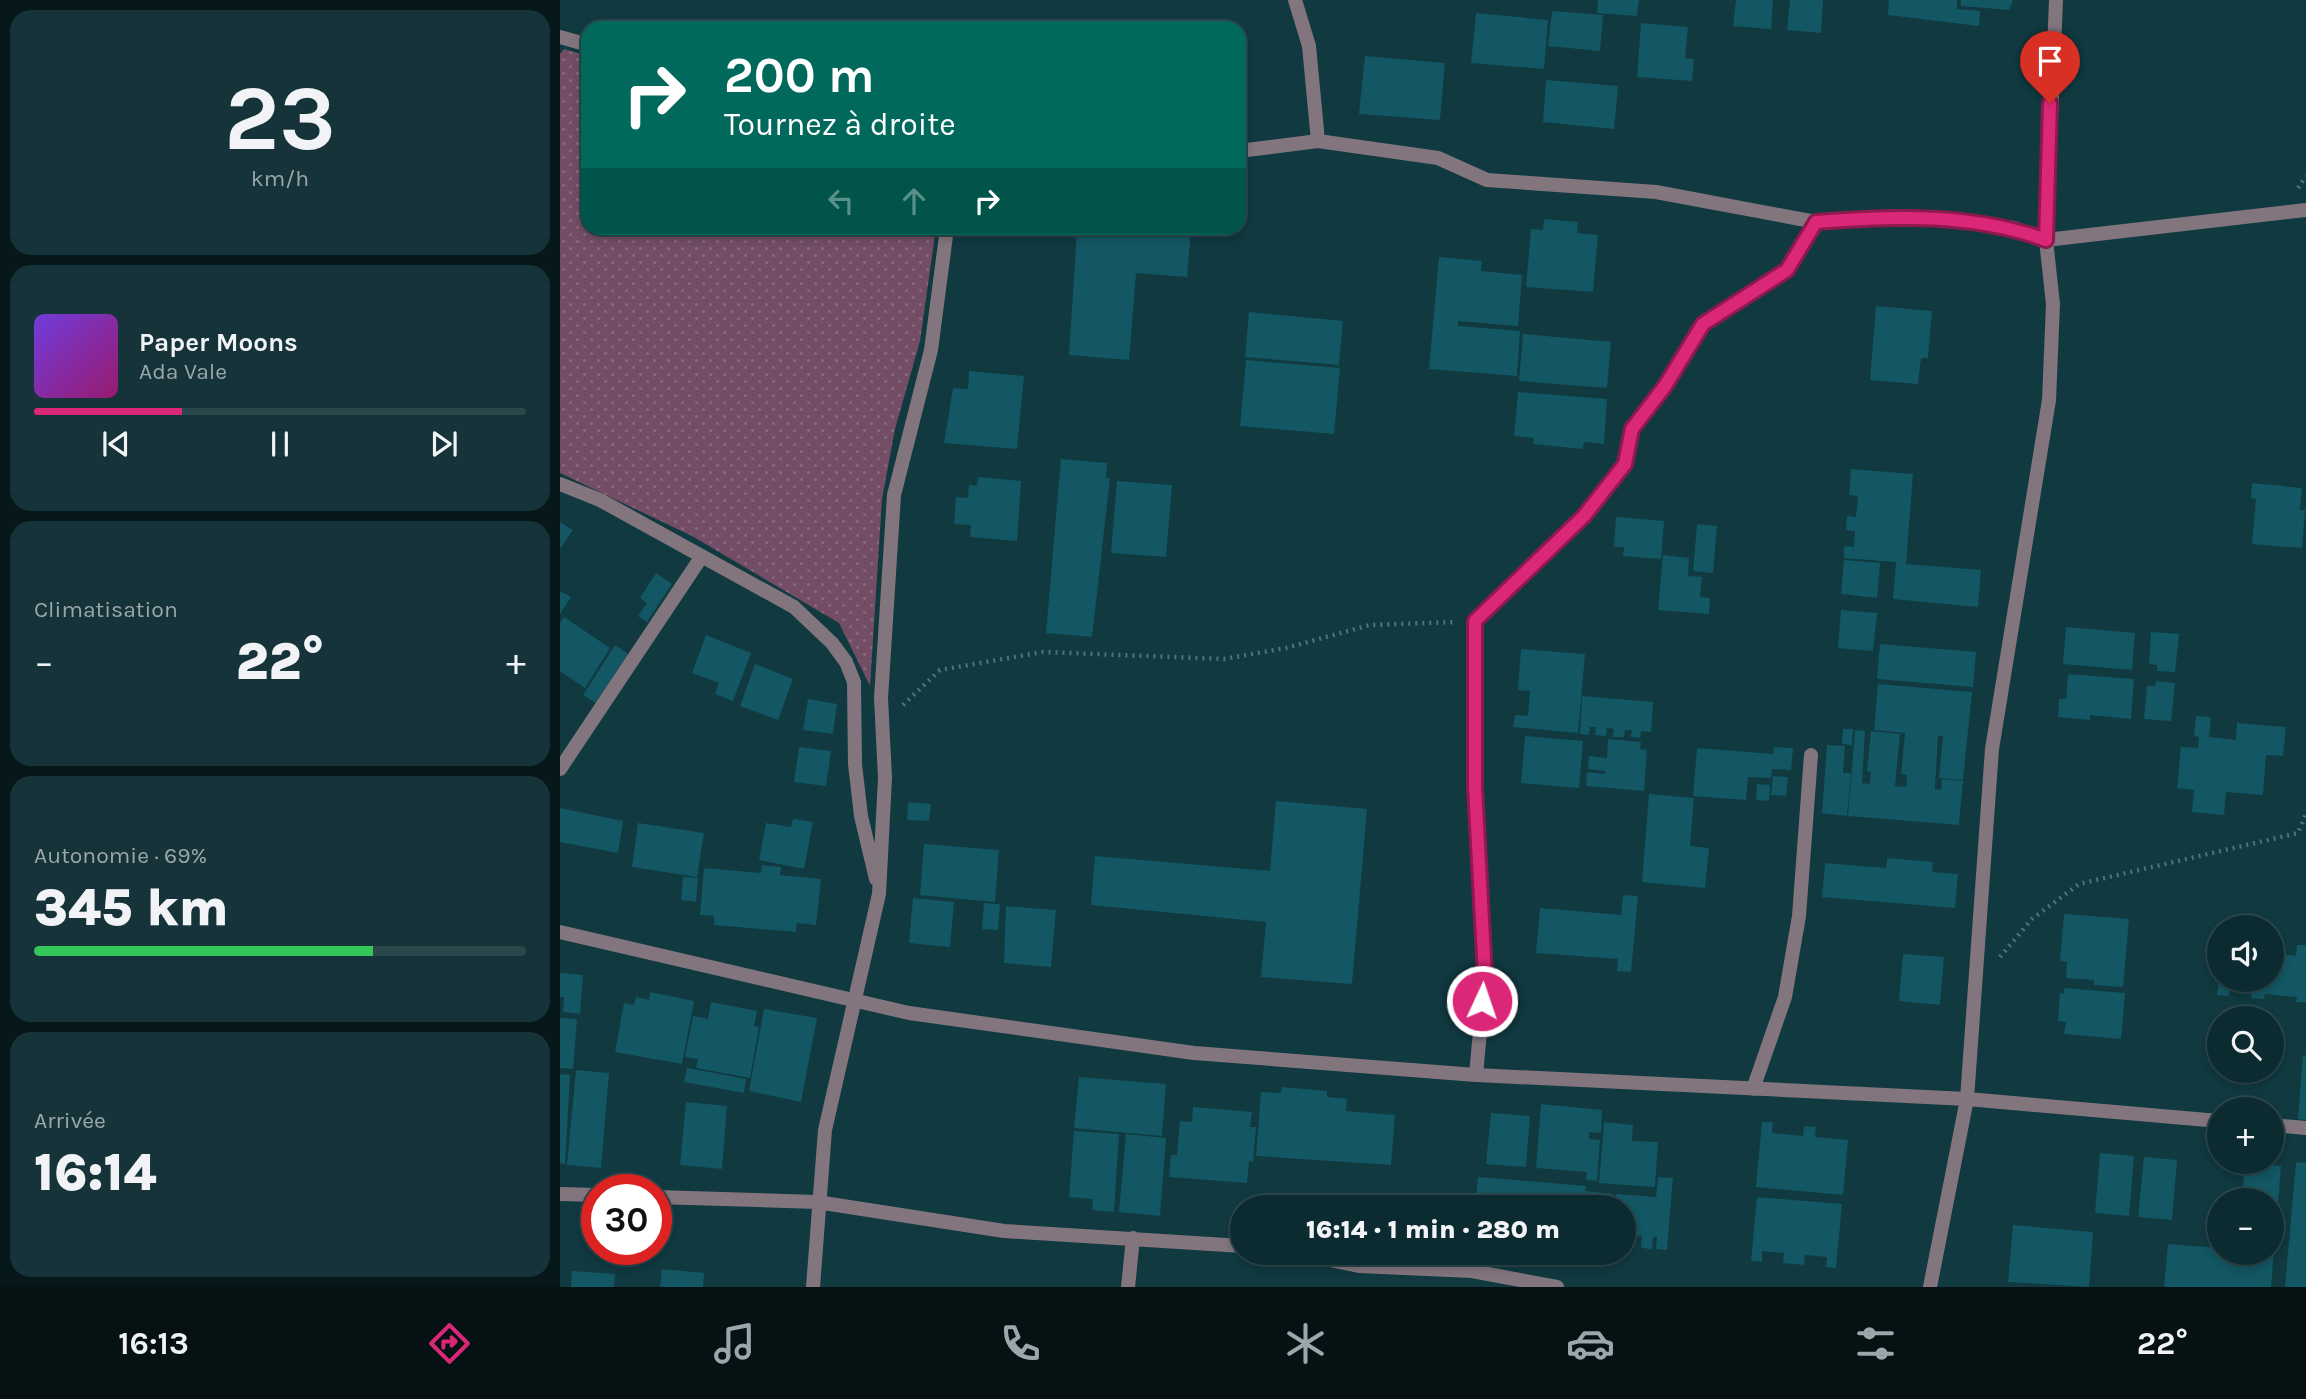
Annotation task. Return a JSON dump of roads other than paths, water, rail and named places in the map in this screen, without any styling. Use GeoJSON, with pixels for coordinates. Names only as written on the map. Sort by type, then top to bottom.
{"type":"FeatureCollection","features":[{"type":"Feature","properties":{"kind":"street"},"geometry":{"type":"LineString","coordinates":[[1295,0],[1309,46],[1318,141]]}},
{"type":"Feature","properties":{"kind":"street"},"geometry":{"type":"LineString","coordinates":[[1930,1287],[1966,1099],[1992,749],[2049,400],[2053,304],[2046,240],[2056,0]]}},
{"type":"Feature","properties":{"kind":"street"},"geometry":{"type":"LineString","coordinates":[[560,37],[581,44]]}},
{"type":"Feature","properties":{"kind":"street"},"geometry":{"type":"LineString","coordinates":[[1246,150],[1318,141],[1438,158],[1487,180],[1656,192],[1816,222],[1911,217],[2014,228],[2046,240],[2306,209]]}},
{"type":"Feature","properties":{"kind":"street"},"geometry":{"type":"LineString","coordinates":[[1476,1075],[1485,977],[1475,787],[1475,621],[1584,516],[1625,464],[1632,429],[1665,386],[1703,324],[1787,270],[1816,222]]}},
{"type":"Feature","properties":{"kind":"street"},"geometry":{"type":"LineString","coordinates":[[813,1287],[817,1202],[825,1130],[879,894],[885,778],[881,698],[894,495],[932,350],[946,235]]}},
{"type":"Feature","properties":{"kind":"street"},"geometry":{"type":"LineString","coordinates":[[560,484],[600,500],[794,607],[846,662],[854,682],[855,764],[861,816],[879,894]]}},
{"type":"Feature","properties":{"kind":"street"},"geometry":{"type":"LineString","coordinates":[[560,769],[702,556]]}},
{"type":"Feature","properties":{"kind":"street"},"geometry":{"type":"LineString","coordinates":[[1753,1089],[1785,997],[1800,916],[1811,755]]}},
{"type":"Feature","properties":{"kind":"street"},"geometry":{"type":"LineString","coordinates":[[560,932],[909,1013],[1194,1053],[1476,1075],[1966,1099],[2207,1120]]}},
{"type":"Feature","properties":{"kind":"street"},"geometry":{"type":"LineString","coordinates":[[2284,1126],[2306,1128]]}},
{"type":"Feature","properties":{"kind":"street"},"geometry":{"type":"LineString","coordinates":[[560,1194],[581,1195]]}},
{"type":"Feature","properties":{"kind":"street"},"geometry":{"type":"LineString","coordinates":[[672,1197],[817,1202],[1004,1231],[1230,1245]]}},
{"type":"Feature","properties":{"kind":"street"},"geometry":{"type":"LineString","coordinates":[[1128,1287],[1133,1238]]}},
{"type":"Feature","properties":{"kind":"street"},"geometry":{"type":"LineString","coordinates":[[1355,1265],[1472,1271],[1557,1287]]}}]}
